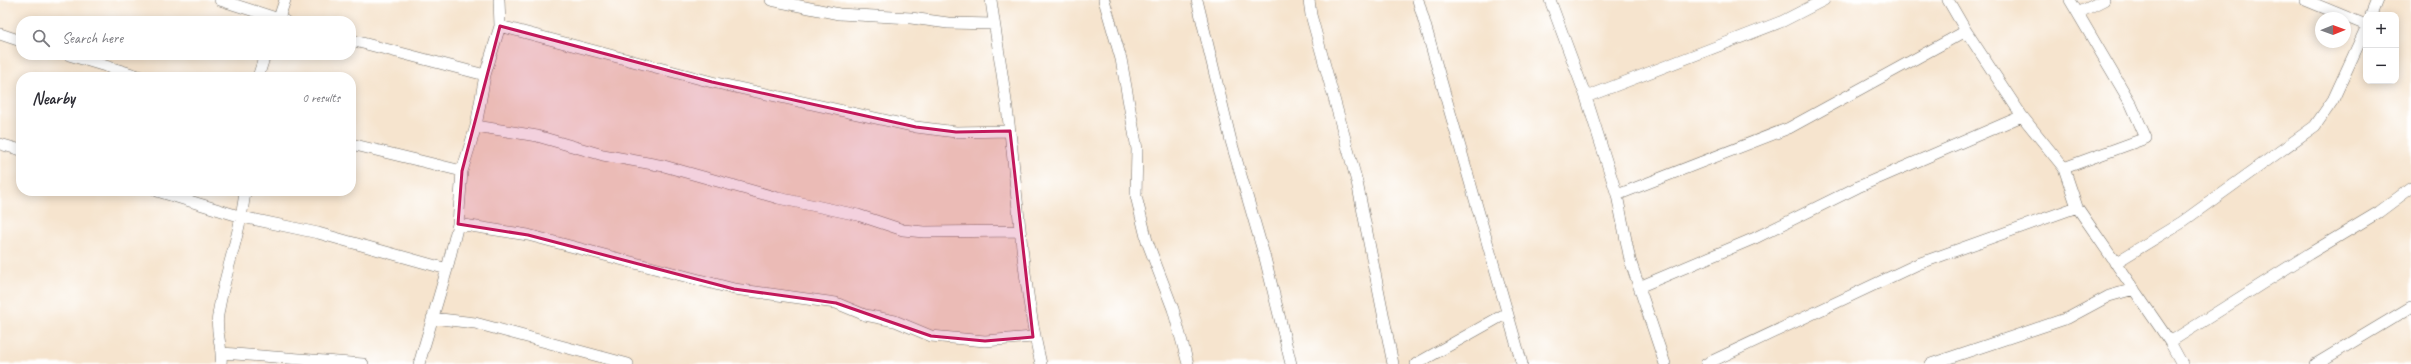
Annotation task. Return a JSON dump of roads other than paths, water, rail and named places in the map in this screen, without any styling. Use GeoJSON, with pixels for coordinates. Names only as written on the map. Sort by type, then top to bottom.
{"type":"FeatureCollection","features":[{"type":"Feature","properties":{"kind":"street"},"geometry":{"type":"LineString","coordinates":[[220,0],[268,16]]}},
{"type":"Feature","properties":{"kind":"street"},"geometry":{"type":"LineString","coordinates":[[281,16],[285,0]]}},
{"type":"Feature","properties":{"kind":"street"},"geometry":{"type":"LineString","coordinates":[[419,364],[447,269],[458,224],[462,171],[476,126],[485,75],[500,26],[499,0]]}},
{"type":"Feature","properties":{"kind":"street"},"geometry":{"type":"LineString","coordinates":[[771,0],[839,14],[911,18],[948,23],[994,24]]}},
{"type":"Feature","properties":{"kind":"street"},"geometry":{"type":"LineString","coordinates":[[991,0],[1010,131],[1020,231],[1034,337],[1041,364]]}},
{"type":"Feature","properties":{"kind":"street"},"geometry":{"type":"LineString","coordinates":[[1104,0],[1121,59],[1136,149],[1136,196],[1147,242],[1173,309],[1188,364]]}},
{"type":"Feature","properties":{"kind":"street"},"geometry":{"type":"LineString","coordinates":[[1197,0],[1231,141],[1265,258],[1291,364]]}},
{"type":"Feature","properties":{"kind":"street"},"geometry":{"type":"LineString","coordinates":[[1309,0],[1314,30],[1357,182],[1393,364]]}},
{"type":"Feature","properties":{"kind":"street"},"geometry":{"type":"LineString","coordinates":[[1418,0],[1522,364]]}},
{"type":"Feature","properties":{"kind":"street"},"geometry":{"type":"LineString","coordinates":[[1550,0],[1586,97],[1617,195],[1630,260],[1665,364]]}},
{"type":"Feature","properties":{"kind":"street"},"geometry":{"type":"LineString","coordinates":[[1586,97],[1783,21],[1824,0]]}},
{"type":"Feature","properties":{"kind":"street"},"geometry":{"type":"LineString","coordinates":[[1948,0],[1966,31],[2022,116],[2064,168],[2077,207],[2170,342],[2182,364]]}},
{"type":"Feature","properties":{"kind":"street"},"geometry":{"type":"LineString","coordinates":[[2064,168],[2146,138],[2131,104],[2070,0]]}},
{"type":"Feature","properties":{"kind":"street"},"geometry":{"type":"LineString","coordinates":[[2078,13],[2104,0]]}},
{"type":"Feature","properties":{"kind":"street"},"geometry":{"type":"LineString","coordinates":[[2305,0],[2363,26]]}},
{"type":"Feature","properties":{"kind":"street"},"geometry":{"type":"LineString","coordinates":[[2372,12],[2377,0]]}},
{"type":"Feature","properties":{"kind":"street"},"geometry":{"type":"LineString","coordinates":[[500,26],[712,82],[916,127],[956,132],[1010,131]]}},
{"type":"Feature","properties":{"kind":"street"},"geometry":{"type":"LineString","coordinates":[[1617,195],[1789,128],[1966,31]]}},
{"type":"Feature","properties":{"kind":"street"},"geometry":{"type":"LineString","coordinates":[[0,34],[16,39]]}},
{"type":"Feature","properties":{"kind":"street"},"geometry":{"type":"LineString","coordinates":[[2115,263],[2182,222],[2315,126],[2333,100],[2363,34]]}},
{"type":"Feature","properties":{"kind":"street"},"geometry":{"type":"LineString","coordinates":[[356,41],[485,75]]}},
{"type":"Feature","properties":{"kind":"street"},"geometry":{"type":"LineString","coordinates":[[86,60],[125,72]]}},
{"type":"Feature","properties":{"kind":"street"},"geometry":{"type":"LineString","coordinates":[[260,72],[264,60]]}},
{"type":"Feature","properties":{"kind":"street"},"geometry":{"type":"LineString","coordinates":[[1639,287],[1755,238],[1858,187],[2022,116]]}},
{"type":"Feature","properties":{"kind":"street"},"geometry":{"type":"LineString","coordinates":[[476,126],[537,136],[603,155],[664,166],[778,198],[858,215],[903,230],[924,232],[1020,231]]}},
{"type":"Feature","properties":{"kind":"street"},"geometry":{"type":"LineString","coordinates":[[0,144],[16,149]]}},
{"type":"Feature","properties":{"kind":"street"},"geometry":{"type":"LineString","coordinates":[[356,145],[462,171]]}},
{"type":"Feature","properties":{"kind":"street"},"geometry":{"type":"LineString","coordinates":[[2170,342],[2309,254],[2379,212],[2411,188]]}},
{"type":"Feature","properties":{"kind":"street"},"geometry":{"type":"LineString","coordinates":[[173,196],[242,217],[318,233],[447,269]]}},
{"type":"Feature","properties":{"kind":"street"},"geometry":{"type":"LineString","coordinates":[[221,364],[222,353],[217,316],[242,217],[244,196]]}},
{"type":"Feature","properties":{"kind":"street"},"geometry":{"type":"LineString","coordinates":[[1706,364],[1918,264],[2077,207]]}},
{"type":"Feature","properties":{"kind":"street"},"geometry":{"type":"LineString","coordinates":[[458,224],[528,235],[734,289],[836,303],[865,315],[895,321],[931,336],[985,341],[1034,337]]}},
{"type":"Feature","properties":{"kind":"street"},"geometry":{"type":"LineString","coordinates":[[1931,364],[2068,318],[2109,296],[2134,289]]}},
{"type":"Feature","properties":{"kind":"street"},"geometry":{"type":"LineString","coordinates":[[2316,364],[2411,307]]}},
{"type":"Feature","properties":{"kind":"street"},"geometry":{"type":"LineString","coordinates":[[1416,364],[1508,313]]}},
{"type":"Feature","properties":{"kind":"street"},"geometry":{"type":"LineString","coordinates":[[432,318],[475,324],[628,364]]}},
{"type":"Feature","properties":{"kind":"street"},"geometry":{"type":"LineString","coordinates":[[222,353],[364,364]]}}]}
